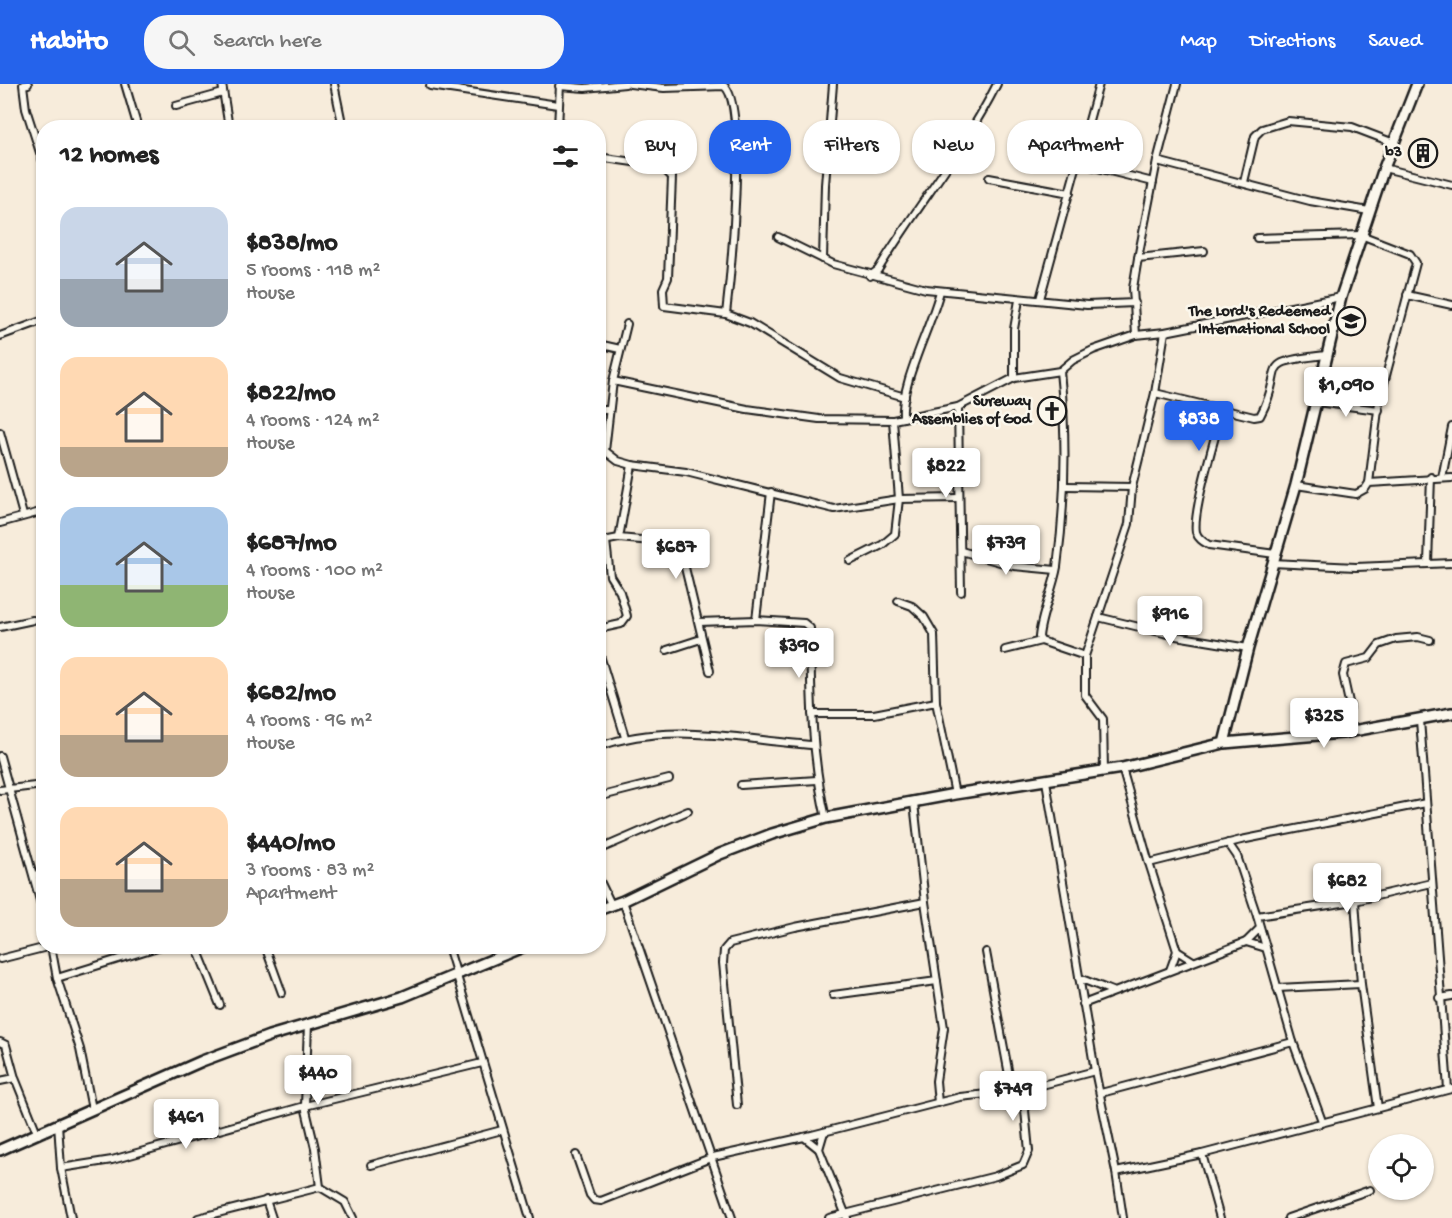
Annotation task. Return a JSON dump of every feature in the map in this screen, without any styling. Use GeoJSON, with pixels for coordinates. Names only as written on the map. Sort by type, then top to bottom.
{"type":"FeatureCollection","features":[{"type":"Feature","properties":{"kind":"street"},"geometry":{"type":"LineString","coordinates":[[28,84],[23,85],[26,109],[36,140]]}},
{"type":"Feature","properties":{"kind":"street"},"geometry":{"type":"LineString","coordinates":[[125,84],[136,120]]}},
{"type":"Feature","properties":{"kind":"street"},"geometry":{"type":"LineString","coordinates":[[222,84],[228,120]]}},
{"type":"Feature","properties":{"kind":"street"},"geometry":{"type":"LineString","coordinates":[[334,84],[341,120]]}},
{"type":"Feature","properties":{"kind":"street"},"geometry":{"type":"LineString","coordinates":[[558,120],[560,85],[585,88],[625,84]]}},
{"type":"Feature","properties":{"kind":"street"},"geometry":{"type":"LineString","coordinates":[[630,84],[664,87],[723,86],[731,94],[734,121],[735,234],[726,314]]}},
{"type":"Feature","properties":{"kind":"street"},"geometry":{"type":"LineString","coordinates":[[823,259],[825,185],[832,84]]}},
{"type":"Feature","properties":{"kind":"street"},"geometry":{"type":"LineString","coordinates":[[870,276],[878,270],[909,219],[967,139],[997,84]]}},
{"type":"Feature","properties":{"kind":"street"},"geometry":{"type":"LineString","coordinates":[[1089,120],[1099,84]]}},
{"type":"Feature","properties":{"kind":"street"},"geometry":{"type":"LineString","coordinates":[[1136,335],[1134,288],[1138,258],[1156,161],[1177,84]]}},
{"type":"Feature","properties":{"kind":"street"},"geometry":{"type":"LineString","coordinates":[[1224,743],[1248,648],[1296,485],[1341,297],[1384,168],[1417,84]]}},
{"type":"Feature","properties":{"kind":"street"},"geometry":{"type":"LineString","coordinates":[[430,86],[558,105]]}},
{"type":"Feature","properties":{"kind":"street"},"geometry":{"type":"LineString","coordinates":[[176,106],[223,93]]}},
{"type":"Feature","properties":{"kind":"street"},"geometry":{"type":"LineString","coordinates":[[1244,182],[1255,136],[1262,129],[1288,121],[1352,127],[1394,143]]}},
{"type":"Feature","properties":{"kind":"street"},"geometry":{"type":"LineString","coordinates":[[606,158],[661,166],[672,177],[668,278],[662,302],[668,308],[726,314],[769,332],[840,378],[905,397]]}},
{"type":"Feature","properties":{"kind":"street"},"geometry":{"type":"LineString","coordinates":[[1156,161],[1310,201],[1369,211]]}},
{"type":"Feature","properties":{"kind":"street"},"geometry":{"type":"LineString","coordinates":[[1384,168],[1452,185]]}},
{"type":"Feature","properties":{"kind":"street"},"geometry":{"type":"LineString","coordinates":[[1040,299],[1075,174]]}},
{"type":"Feature","properties":{"kind":"street"},"geometry":{"type":"LineString","coordinates":[[1121,174],[1153,182]]}},
{"type":"Feature","properties":{"kind":"street"},"geometry":{"type":"LineString","coordinates":[[988,178],[1070,193]]}},
{"type":"Feature","properties":{"kind":"street"},"geometry":{"type":"LineString","coordinates":[[1257,238],[1361,235],[1410,254],[1416,263],[1378,410],[1369,483],[1365,489],[1356,494],[1296,485]]}},
{"type":"Feature","properties":{"kind":"street"},"geometry":{"type":"LineString","coordinates":[[778,237],[823,259],[870,276],[940,291],[1087,305],[1135,303]]}},
{"type":"Feature","properties":{"kind":"street"},"geometry":{"type":"LineString","coordinates":[[1138,258],[1204,251]]}},
{"type":"Feature","properties":{"kind":"street"},"geometry":{"type":"LineString","coordinates":[[903,418],[905,397],[914,364],[928,332],[940,291]]}},
{"type":"Feature","properties":{"kind":"street"},"geometry":{"type":"LineString","coordinates":[[1407,295],[1452,305]]}},
{"type":"Feature","properties":{"kind":"street"},"geometry":{"type":"LineString","coordinates":[[614,381],[758,411],[819,419],[893,420],[958,407],[1014,378],[1060,370],[1073,360],[1093,350],[1136,335],[1165,332],[1341,297]]}},
{"type":"Feature","properties":{"kind":"street"},"geometry":{"type":"LineString","coordinates":[[1014,378],[1014,330],[1019,300]]}},
{"type":"Feature","properties":{"kind":"street"},"geometry":{"type":"LineString","coordinates":[[0,336],[36,323]]}},
{"type":"Feature","properties":{"kind":"street"},"geometry":{"type":"LineString","coordinates":[[606,441],[614,381],[627,324]]}},
{"type":"Feature","properties":{"kind":"street"},"geometry":{"type":"LineString","coordinates":[[1104,771],[1103,719],[1085,695],[1085,656],[1129,524],[1132,488],[1155,393],[1165,332]]}},
{"type":"Feature","properties":{"kind":"street"},"geometry":{"type":"LineString","coordinates":[[606,346],[620,349]]}},
{"type":"Feature","properties":{"kind":"street"},"geometry":{"type":"LineString","coordinates":[[1155,393],[1254,417],[1260,416],[1273,373],[1279,363],[1287,359],[1326,355]]}},
{"type":"Feature","properties":{"kind":"street"},"geometry":{"type":"LineString","coordinates":[[1041,641],[1040,632],[1056,570],[1066,486],[1066,425],[1060,370]]}},
{"type":"Feature","properties":{"kind":"street"},"geometry":{"type":"LineString","coordinates":[[1316,402],[1378,410]]}},
{"type":"Feature","properties":{"kind":"street"},"geometry":{"type":"LineString","coordinates":[[958,407],[961,592]]}},
{"type":"Feature","properties":{"kind":"street"},"geometry":{"type":"LineString","coordinates":[[1223,409],[1199,501],[1196,532],[1201,540],[1209,545],[1274,558],[1356,567],[1452,563]]}},
{"type":"Feature","properties":{"kind":"street"},"geometry":{"type":"LineString","coordinates":[[850,561],[882,545],[895,534],[899,499],[893,420]]}},
{"type":"Feature","properties":{"kind":"street"},"geometry":{"type":"LineString","coordinates":[[1442,478],[1452,427]]}},
{"type":"Feature","properties":{"kind":"street"},"geometry":{"type":"LineString","coordinates":[[0,432],[23,515]]}},
{"type":"Feature","properties":{"kind":"street"},"geometry":{"type":"LineString","coordinates":[[606,452],[618,461],[632,465],[686,472],[771,492],[808,505],[834,509],[899,499],[958,498]]}},
{"type":"Feature","properties":{"kind":"street"},"geometry":{"type":"LineString","coordinates":[[619,538],[632,465]]}},
{"type":"Feature","properties":{"kind":"street"},"geometry":{"type":"LineString","coordinates":[[1369,483],[1431,477],[1452,478]]}},
{"type":"Feature","properties":{"kind":"street"},"geometry":{"type":"LineString","coordinates":[[1428,563],[1431,477]]}},
{"type":"Feature","properties":{"kind":"street"},"geometry":{"type":"LineString","coordinates":[[1066,486],[1132,488]]}},
{"type":"Feature","properties":{"kind":"street"},"geometry":{"type":"LineString","coordinates":[[756,620],[771,492]]}},
{"type":"Feature","properties":{"kind":"street"},"geometry":{"type":"LineString","coordinates":[[0,524],[36,513]]}},
{"type":"Feature","properties":{"kind":"street"},"geometry":{"type":"LineString","coordinates":[[606,540],[619,538],[678,545],[710,671]]}},
{"type":"Feature","properties":{"kind":"street"},"geometry":{"type":"LineString","coordinates":[[961,551],[1014,566],[1056,570]]}},
{"type":"Feature","properties":{"kind":"street"},"geometry":{"type":"LineString","coordinates":[[606,558],[610,576],[620,592],[627,616],[621,624],[606,627]]}},
{"type":"Feature","properties":{"kind":"street"},"geometry":{"type":"LineString","coordinates":[[898,601],[912,606],[924,617],[934,634],[936,702],[955,794]]}},
{"type":"Feature","properties":{"kind":"street"},"geometry":{"type":"LineString","coordinates":[[1098,618],[1176,636],[1248,648]]}},
{"type":"Feature","properties":{"kind":"street"},"geometry":{"type":"LineString","coordinates":[[0,627],[33,620]]}},
{"type":"Feature","properties":{"kind":"street"},"geometry":{"type":"LineString","coordinates":[[699,622],[756,620],[804,623],[810,628],[813,746],[817,780],[826,818]]}},
{"type":"Feature","properties":{"kind":"street"},"geometry":{"type":"LineString","coordinates":[[1342,734],[1350,707],[1343,675],[1346,664],[1369,658],[1379,645],[1396,639],[1418,637],[1430,640]]}},
{"type":"Feature","properties":{"kind":"street"},"geometry":{"type":"LineString","coordinates":[[667,650],[701,639]]}},
{"type":"Feature","properties":{"kind":"street"},"geometry":{"type":"LineString","coordinates":[[1005,650],[1041,641],[1085,656]]}},
{"type":"Feature","properties":{"kind":"street"},"geometry":{"type":"LineString","coordinates":[[606,675],[625,737]]}},
{"type":"Feature","properties":{"kind":"street"},"geometry":{"type":"LineString","coordinates":[[812,714],[874,714],[936,702]]}},
{"type":"Feature","properties":{"kind":"street"},"geometry":{"type":"LineString","coordinates":[[606,906],[623,901],[720,854],[772,834],[826,818],[955,794],[1122,768],[1224,743],[1342,734],[1452,713]]}},
{"type":"Feature","properties":{"kind":"street"},"geometry":{"type":"LineString","coordinates":[[1116,1172],[1202,1154],[1450,1089],[1439,998],[1420,720]]}},
{"type":"Feature","properties":{"kind":"street"},"geometry":{"type":"LineString","coordinates":[[606,744],[625,737],[661,734],[719,735],[813,746]]}},
{"type":"Feature","properties":{"kind":"street"},"geometry":{"type":"LineString","coordinates":[[0,756],[36,883]]}},
{"type":"Feature","properties":{"kind":"street"},"geometry":{"type":"LineString","coordinates":[[1122,768],[1177,951],[1170,970]]}},
{"type":"Feature","properties":{"kind":"street"},"geometry":{"type":"LineString","coordinates":[[606,796],[669,779]]}},
{"type":"Feature","properties":{"kind":"street"},"geometry":{"type":"LineString","coordinates":[[741,785],[817,780]]}},
{"type":"Feature","properties":{"kind":"street"},"geometry":{"type":"LineString","coordinates":[[1046,781],[1083,1004],[1123,1218]]}},
{"type":"Feature","properties":{"kind":"street"},"geometry":{"type":"LineString","coordinates":[[0,790],[36,786]]}},
{"type":"Feature","properties":{"kind":"street"},"geometry":{"type":"LineString","coordinates":[[914,803],[925,902],[944,1028],[936,1081],[938,1103]]}},
{"type":"Feature","properties":{"kind":"street"},"geometry":{"type":"LineString","coordinates":[[1149,863],[1241,840],[1426,803]]}},
{"type":"Feature","properties":{"kind":"street"},"geometry":{"type":"LineString","coordinates":[[606,847],[688,811]]}},
{"type":"Feature","properties":{"kind":"street"},"geometry":{"type":"LineString","coordinates":[[1237,856],[1241,840]]}},
{"type":"Feature","properties":{"kind":"street"},"geometry":{"type":"LineString","coordinates":[[1228,843],[1237,856],[1293,1041],[1322,1121]]}},
{"type":"Feature","properties":{"kind":"street"},"geometry":{"type":"LineString","coordinates":[[1257,916],[1355,901],[1432,883]]}},
{"type":"Feature","properties":{"kind":"street"},"geometry":{"type":"LineString","coordinates":[[606,895],[610,904]]}},
{"type":"Feature","properties":{"kind":"street"},"geometry":{"type":"LineString","coordinates":[[623,901],[732,1218]]}},
{"type":"Feature","properties":{"kind":"street"},"geometry":{"type":"LineString","coordinates":[[1355,901],[1361,984],[1378,1108]]}},
{"type":"Feature","properties":{"kind":"street"},"geometry":{"type":"LineString","coordinates":[[737,1105],[723,963],[724,950],[730,943],[795,927],[925,902]]}},
{"type":"Feature","properties":{"kind":"street"},"geometry":{"type":"LineString","coordinates":[[1083,1004],[1112,991],[1246,942],[1260,928]]}},
{"type":"Feature","properties":{"kind":"street"},"geometry":{"type":"LineString","coordinates":[[1246,942],[1266,948]]}},
{"type":"Feature","properties":{"kind":"street"},"geometry":{"type":"LineString","coordinates":[[0,959],[36,950]]}},
{"type":"Feature","properties":{"kind":"street"},"geometry":{"type":"LineString","coordinates":[[1177,951],[1193,961]]}},
{"type":"Feature","properties":{"kind":"street"},"geometry":{"type":"LineString","coordinates":[[986,952],[1012,1091]]}},
{"type":"Feature","properties":{"kind":"street"},"geometry":{"type":"LineString","coordinates":[[52,954],[57,978],[80,1049],[92,1108]]}},
{"type":"Feature","properties":{"kind":"street"},"geometry":{"type":"LineString","coordinates":[[57,978],[135,954]]}},
{"type":"Feature","properties":{"kind":"street"},"geometry":{"type":"LineString","coordinates":[[199,954],[220,1005]]}},
{"type":"Feature","properties":{"kind":"street"},"geometry":{"type":"LineString","coordinates":[[268,954],[282,993]]}},
{"type":"Feature","properties":{"kind":"street"},"geometry":{"type":"LineString","coordinates":[[451,954],[530,1218]]}},
{"type":"Feature","properties":{"kind":"street"},"geometry":{"type":"LineString","coordinates":[[0,1150],[202,1061],[308,1024],[382,1004],[458,976],[507,954]]}},
{"type":"Feature","properties":{"kind":"street"},"geometry":{"type":"LineString","coordinates":[[1079,978],[1112,991]]}},
{"type":"Feature","properties":{"kind":"street"},"geometry":{"type":"LineString","coordinates":[[833,995],[937,981]]}},
{"type":"Feature","properties":{"kind":"street"},"geometry":{"type":"LineString","coordinates":[[1277,988],[1361,984]]}},
{"type":"Feature","properties":{"kind":"street"},"geometry":{"type":"LineString","coordinates":[[1439,998],[1452,996]]}},
{"type":"Feature","properties":{"kind":"street"},"geometry":{"type":"LineString","coordinates":[[308,1024],[305,1106],[315,1148],[320,1187]]}},
{"type":"Feature","properties":{"kind":"street"},"geometry":{"type":"LineString","coordinates":[[1101,1093],[1293,1041]]}},
{"type":"Feature","properties":{"kind":"street"},"geometry":{"type":"LineString","coordinates":[[0,1042],[6,1045],[15,1077],[38,1135]]}},
{"type":"Feature","properties":{"kind":"street"},"geometry":{"type":"LineString","coordinates":[[61,1168],[112,1160],[305,1106],[482,1063]]}},
{"type":"Feature","properties":{"kind":"street"},"geometry":{"type":"LineString","coordinates":[[576,1155],[590,1196],[594,1200],[601,1201],[712,1157],[804,1137],[938,1103],[1023,1090],[1095,1071]]}},
{"type":"Feature","properties":{"kind":"street"},"geometry":{"type":"LineString","coordinates":[[0,1081],[15,1077]]}},
{"type":"Feature","properties":{"kind":"street"},"geometry":{"type":"LineString","coordinates":[[829,1218],[996,1176],[1023,1165],[1029,1151],[1023,1090]]}},
{"type":"Feature","properties":{"kind":"street"},"geometry":{"type":"LineString","coordinates":[[58,1124],[61,1168],[71,1218]]}},
{"type":"Feature","properties":{"kind":"street"},"geometry":{"type":"LineString","coordinates":[[371,1166],[502,1130]]}},
{"type":"Feature","properties":{"kind":"street"},"geometry":{"type":"LineString","coordinates":[[819,1149],[824,1132]]}},
{"type":"Feature","properties":{"kind":"street"},"geometry":{"type":"LineString","coordinates":[[804,1137],[819,1149],[846,1215]]}},
{"type":"Feature","properties":{"kind":"street"},"geometry":{"type":"LineString","coordinates":[[1202,1154],[1220,1218]]}},
{"type":"Feature","properties":{"kind":"street"},"geometry":{"type":"LineString","coordinates":[[198,1218],[320,1187],[345,1202],[353,1218]]}},
{"type":"Feature","properties":{"kind":"street"},"geometry":{"type":"LineString","coordinates":[[1288,1218],[1368,1191]]}},
{"type":"Feature","properties":{"kind":"street"},"geometry":{"type":"LineString","coordinates":[[266,1200],[272,1218]]}},
{"type":"Feature","properties":{"kind":"place","name":"b3"},"geometry":{"type":"Point","coordinates":[1423,153]}},
{"type":"Feature","properties":{"kind":"place","name":"The Lord's Redeemed International School"},"geometry":{"type":"Point","coordinates":[1351,321]}},
{"type":"Feature","properties":{"kind":"place","name":"Sureway Assemblies of God"},"geometry":{"type":"Point","coordinates":[1052,411]}}]}
